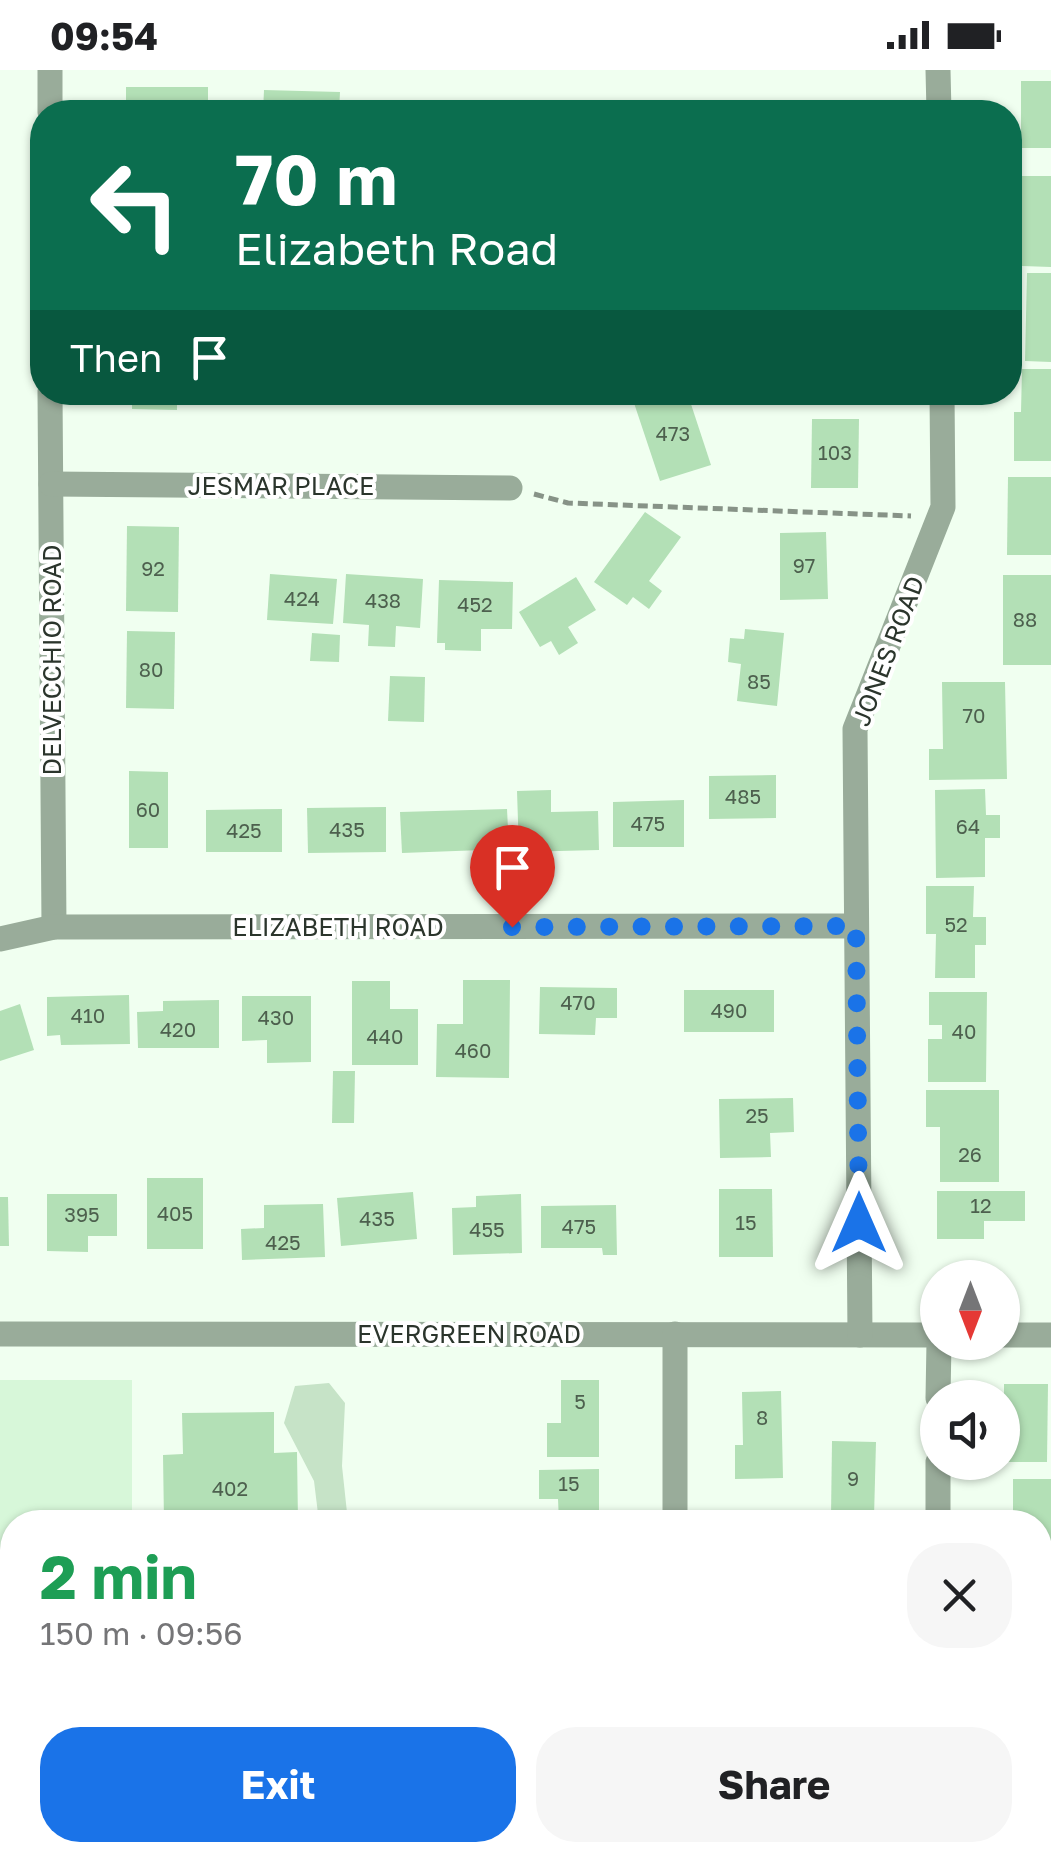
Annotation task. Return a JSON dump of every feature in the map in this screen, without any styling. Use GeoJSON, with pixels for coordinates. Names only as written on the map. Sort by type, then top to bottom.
{"type":"FeatureCollection","features":[{"type":"Feature","properties":{"kind":"street"},"geometry":{"type":"LineString","coordinates":[[50,70],[50,100]]}},
{"type":"Feature","properties":{"kind":"street"},"geometry":{"type":"LineString","coordinates":[[938,70],[939,100]]}},
{"type":"Feature","properties":{"kind":"street","name":"DELVECCHIO ROAD"},"geometry":{"type":"LineString","coordinates":[[50,405],[54,928]]}},
{"type":"Feature","properties":{"kind":"street","name":"JONES ROAD"},"geometry":{"type":"LineString","coordinates":[[860,1334],[855,729],[943,508],[942,405]]}},
{"type":"Feature","properties":{"kind":"street","name":"JESMAR PLACE"},"geometry":{"type":"LineString","coordinates":[[50,484],[510,488]]}},
{"type":"Feature","properties":{"kind":"street","name":"ELIZABETH ROAD"},"geometry":{"type":"LineString","coordinates":[[0,938],[54,928],[856,926]]}},
{"type":"Feature","properties":{"kind":"street","name":"EVERGREEN ROAD"},"geometry":{"type":"LineString","coordinates":[[0,1334],[920,1334]]}},
{"type":"Feature","properties":{"kind":"street"},"geometry":{"type":"LineString","coordinates":[[675,1334],[675,1510]]}},
{"type":"Feature","properties":{"kind":"street"},"geometry":{"type":"LineString","coordinates":[[1020,1334],[1051,1334]]}},
{"type":"Feature","properties":{"kind":"street"},"geometry":{"type":"LineString","coordinates":[[938,1480],[938,1510]]}},
{"type":"Feature","properties":{"kind":"path"},"geometry":{"type":"LineString","coordinates":[[510,488],[568,503],[912,516],[943,508]]}},
{"type":"Feature","properties":{"kind":"shaded area"},"geometry":{"type":"Polygon","coordinates":[[[0,1380],[132,1380],[132,1510],[0,1510],[0,1380]]]}},
{"type":"Feature","properties":{"kind":"shaded area"},"geometry":{"type":"Polygon","coordinates":[[[329,1383],[345,1403],[342,1466],[347,1510],[318,1510],[314,1481],[284,1423],[295,1386],[329,1383]]]}},
{"type":"Feature","properties":{"kind":"building"},"geometry":{"type":"Polygon","coordinates":[[[1021,81],[1051,81],[1051,148],[1022,148],[1021,81]]]}},
{"type":"Feature","properties":{"kind":"building"},"geometry":{"type":"Polygon","coordinates":[[[126,87],[208,87],[208,100],[126,100],[126,87]]]}},
{"type":"Feature","properties":{"kind":"building"},"geometry":{"type":"Polygon","coordinates":[[[264,90],[340,92],[340,100],[264,100],[264,90]]]}},
{"type":"Feature","properties":{"kind":"building"},"geometry":{"type":"Polygon","coordinates":[[[1022,176],[1051,176],[1051,267],[1022,266],[1022,176]]]}},
{"type":"Feature","properties":{"kind":"building"},"geometry":{"type":"Polygon","coordinates":[[[1027,273],[1051,273],[1051,362],[1025,361],[1027,273]]]}},
{"type":"Feature","properties":{"kind":"building"},"geometry":{"type":"Polygon","coordinates":[[[1022,369],[1051,369],[1051,461],[1014,461],[1014,412],[1021,412],[1022,369]]]}},
{"type":"Feature","properties":{"kind":"building"},"geometry":{"type":"Polygon","coordinates":[[[132,405],[177,405],[177,410],[132,409],[132,405]]]}},
{"type":"Feature","properties":{"kind":"building"},"geometry":{"type":"Polygon","coordinates":[[[635,405],[691,405],[711,465],[660,481],[635,405]]]}},
{"type":"Feature","properties":{"kind":"building"},"geometry":{"type":"Polygon","coordinates":[[[812,419],[859,419],[858,488],[811,488],[812,419]]]}},
{"type":"Feature","properties":{"kind":"building"},"geometry":{"type":"Polygon","coordinates":[[[1008,477],[1051,477],[1051,555],[1007,555],[1008,477]]]}},
{"type":"Feature","properties":{"kind":"building"},"geometry":{"type":"Polygon","coordinates":[[[645,512],[681,537],[649,581],[662,591],[649,609],[633,597],[627,605],[594,582],[645,512]]]}},
{"type":"Feature","properties":{"kind":"building"},"geometry":{"type":"Polygon","coordinates":[[[127,526],[179,527],[178,612],[126,611],[127,526]]]}},
{"type":"Feature","properties":{"kind":"building"},"geometry":{"type":"Polygon","coordinates":[[[826,532],[828,599],[780,600],[780,533],[826,532]]]}},
{"type":"Feature","properties":{"kind":"building"},"geometry":{"type":"Polygon","coordinates":[[[270,574],[337,579],[333,624],[267,620],[270,574]]]}},
{"type":"Feature","properties":{"kind":"building"},"geometry":{"type":"Polygon","coordinates":[[[346,574],[423,579],[420,628],[396,626],[395,647],[368,646],[369,625],[343,623],[346,574]]]}},
{"type":"Feature","properties":{"kind":"building"},"geometry":{"type":"Polygon","coordinates":[[[1003,575],[1051,575],[1051,665],[1003,665],[1003,575]]]}},
{"type":"Feature","properties":{"kind":"building"},"geometry":{"type":"Polygon","coordinates":[[[576,577],[596,610],[568,627],[578,643],[559,655],[551,641],[540,647],[519,612],[576,577]]]}},
{"type":"Feature","properties":{"kind":"building"},"geometry":{"type":"Polygon","coordinates":[[[439,580],[513,582],[512,629],[481,629],[481,651],[445,650],[445,643],[437,643],[439,580]]]}},
{"type":"Feature","properties":{"kind":"building"},"geometry":{"type":"Polygon","coordinates":[[[745,629],[784,633],[777,706],[737,701],[741,664],[728,662],[730,638],[744,639],[745,629]]]}},
{"type":"Feature","properties":{"kind":"building"},"geometry":{"type":"Polygon","coordinates":[[[127,631],[175,632],[174,709],[126,708],[127,631]]]}},
{"type":"Feature","properties":{"kind":"building"},"geometry":{"type":"Polygon","coordinates":[[[312,633],[340,635],[339,662],[310,661],[312,633]]]}},
{"type":"Feature","properties":{"kind":"building"},"geometry":{"type":"Polygon","coordinates":[[[390,676],[425,677],[424,722],[388,721],[390,676]]]}},
{"type":"Feature","properties":{"kind":"building"},"geometry":{"type":"Polygon","coordinates":[[[942,682],[1005,682],[1007,779],[929,780],[929,749],[943,749],[942,682]]]}},
{"type":"Feature","properties":{"kind":"building"},"geometry":{"type":"Polygon","coordinates":[[[129,771],[168,772],[168,848],[129,848],[129,771]]]}},
{"type":"Feature","properties":{"kind":"building"},"geometry":{"type":"Polygon","coordinates":[[[776,775],[776,818],[709,819],[709,776],[776,775]]]}},
{"type":"Feature","properties":{"kind":"building"},"geometry":{"type":"Polygon","coordinates":[[[985,789],[986,815],[1000,815],[1000,838],[985,838],[985,877],[936,878],[935,790],[985,789]]]}},
{"type":"Feature","properties":{"kind":"building"},"geometry":{"type":"Polygon","coordinates":[[[551,790],[551,812],[598,811],[599,850],[519,852],[517,791],[551,790]]]}},
{"type":"Feature","properties":{"kind":"building"},"geometry":{"type":"Polygon","coordinates":[[[684,800],[684,847],[613,847],[613,802],[684,800]]]}},
{"type":"Feature","properties":{"kind":"building"},"geometry":{"type":"Polygon","coordinates":[[[386,807],[386,852],[308,853],[307,808],[386,807]]]}},
{"type":"Feature","properties":{"kind":"building"},"geometry":{"type":"Polygon","coordinates":[[[282,809],[282,852],[206,852],[206,810],[282,809]]]}},
{"type":"Feature","properties":{"kind":"building"},"geometry":{"type":"Polygon","coordinates":[[[507,809],[509,849],[402,853],[400,812],[507,809]]]}},
{"type":"Feature","properties":{"kind":"building"},"geometry":{"type":"Polygon","coordinates":[[[926,886],[974,886],[973,917],[986,917],[986,945],[975,945],[975,978],[935,978],[936,934],[926,934],[926,886]]]}},
{"type":"Feature","properties":{"kind":"building"},"geometry":{"type":"Polygon","coordinates":[[[463,980],[510,980],[509,1078],[436,1077],[437,1024],[463,1024],[463,980]]]}},
{"type":"Feature","properties":{"kind":"building"},"geometry":{"type":"Polygon","coordinates":[[[352,981],[390,981],[390,1009],[418,1009],[418,1065],[352,1065],[352,981]]]}},
{"type":"Feature","properties":{"kind":"building"},"geometry":{"type":"Polygon","coordinates":[[[540,987],[617,988],[617,1018],[596,1018],[595,1035],[539,1034],[540,987]]]}},
{"type":"Feature","properties":{"kind":"building"},"geometry":{"type":"Polygon","coordinates":[[[684,990],[774,990],[774,1032],[684,1032],[684,990]]]}},
{"type":"Feature","properties":{"kind":"building"},"geometry":{"type":"Polygon","coordinates":[[[929,992],[987,992],[986,1082],[928,1082],[928,1039],[942,1039],[942,1025],[929,1025],[929,992]]]}},
{"type":"Feature","properties":{"kind":"building"},"geometry":{"type":"Polygon","coordinates":[[[129,995],[130,1044],[61,1045],[60,1035],[47,1036],[47,997],[129,995]]]}},
{"type":"Feature","properties":{"kind":"building"},"geometry":{"type":"Polygon","coordinates":[[[242,996],[311,996],[311,1062],[267,1063],[267,1040],[242,1041],[242,996]]]}},
{"type":"Feature","properties":{"kind":"building"},"geometry":{"type":"Polygon","coordinates":[[[219,1000],[219,1048],[138,1048],[137,1012],[163,1011],[163,1001],[219,1000]]]}},
{"type":"Feature","properties":{"kind":"building"},"geometry":{"type":"Polygon","coordinates":[[[20,1004],[34,1050],[0,1061],[0,1011],[20,1004]]]}},
{"type":"Feature","properties":{"kind":"building"},"geometry":{"type":"Polygon","coordinates":[[[333,1071],[355,1071],[354,1123],[332,1123],[333,1071]]]}},
{"type":"Feature","properties":{"kind":"building"},"geometry":{"type":"Polygon","coordinates":[[[926,1090],[999,1090],[999,1182],[940,1182],[940,1127],[926,1127],[926,1090]]]}},
{"type":"Feature","properties":{"kind":"building"},"geometry":{"type":"Polygon","coordinates":[[[793,1098],[794,1132],[770,1133],[771,1157],[720,1158],[719,1099],[793,1098]]]}},
{"type":"Feature","properties":{"kind":"building"},"geometry":{"type":"Polygon","coordinates":[[[147,1178],[203,1178],[203,1249],[147,1249],[147,1178]]]}},
{"type":"Feature","properties":{"kind":"building"},"geometry":{"type":"Polygon","coordinates":[[[719,1189],[772,1189],[773,1257],[719,1257],[719,1189]]]}},
{"type":"Feature","properties":{"kind":"building"},"geometry":{"type":"Polygon","coordinates":[[[937,1191],[1025,1191],[1025,1221],[984,1221],[984,1239],[937,1239],[937,1191]]]}},
{"type":"Feature","properties":{"kind":"building"},"geometry":{"type":"Polygon","coordinates":[[[413,1192],[417,1239],[341,1246],[337,1198],[413,1192]]]}},
{"type":"Feature","properties":{"kind":"building"},"geometry":{"type":"Polygon","coordinates":[[[47,1194],[117,1194],[117,1236],[88,1236],[88,1252],[47,1251],[47,1194]]]}},
{"type":"Feature","properties":{"kind":"building"},"geometry":{"type":"Polygon","coordinates":[[[521,1194],[522,1253],[453,1255],[452,1208],[476,1207],[476,1196],[521,1194]]]}},
{"type":"Feature","properties":{"kind":"building"},"geometry":{"type":"Polygon","coordinates":[[[0,1197],[8,1197],[9,1246],[0,1246],[0,1197]]]}},
{"type":"Feature","properties":{"kind":"building"},"geometry":{"type":"Polygon","coordinates":[[[323,1204],[325,1257],[242,1260],[241,1229],[264,1228],[264,1205],[323,1204]]]}},
{"type":"Feature","properties":{"kind":"building"},"geometry":{"type":"Polygon","coordinates":[[[616,1205],[617,1255],[603,1255],[602,1248],[541,1248],[541,1206],[616,1205]]]}},
{"type":"Feature","properties":{"kind":"building"},"geometry":{"type":"Polygon","coordinates":[[[561,1380],[599,1380],[599,1457],[547,1457],[547,1423],[561,1423],[561,1380]]]}},
{"type":"Feature","properties":{"kind":"building"},"geometry":{"type":"Polygon","coordinates":[[[1020,1384],[1048,1384],[1047,1462],[1020,1462],[1020,1384]]]}},
{"type":"Feature","properties":{"kind":"building"},"geometry":{"type":"Polygon","coordinates":[[[781,1391],[783,1478],[735,1479],[735,1445],[743,1445],[742,1392],[781,1391]]]}},
{"type":"Feature","properties":{"kind":"building"},"geometry":{"type":"Polygon","coordinates":[[[274,1412],[274,1453],[297,1452],[298,1510],[164,1510],[163,1455],[183,1454],[182,1413],[274,1412]]]}},
{"type":"Feature","properties":{"kind":"building"},"geometry":{"type":"Polygon","coordinates":[[[832,1441],[876,1442],[874,1510],[831,1510],[832,1441]]]}},
{"type":"Feature","properties":{"kind":"building"},"geometry":{"type":"Polygon","coordinates":[[[599,1469],[599,1510],[558,1510],[558,1499],[539,1499],[539,1470],[599,1469]]]}},
{"type":"Feature","properties":{"kind":"building"},"geometry":{"type":"Polygon","coordinates":[[[1051,1479],[1051,1510],[1013,1510],[1013,1480],[1051,1479]]]}},
{"type":"Feature","properties":{"kind":"route"},"geometry":{"type":"LineString","coordinates":[[512,927],[856,926],[859,1223]]}}]}
